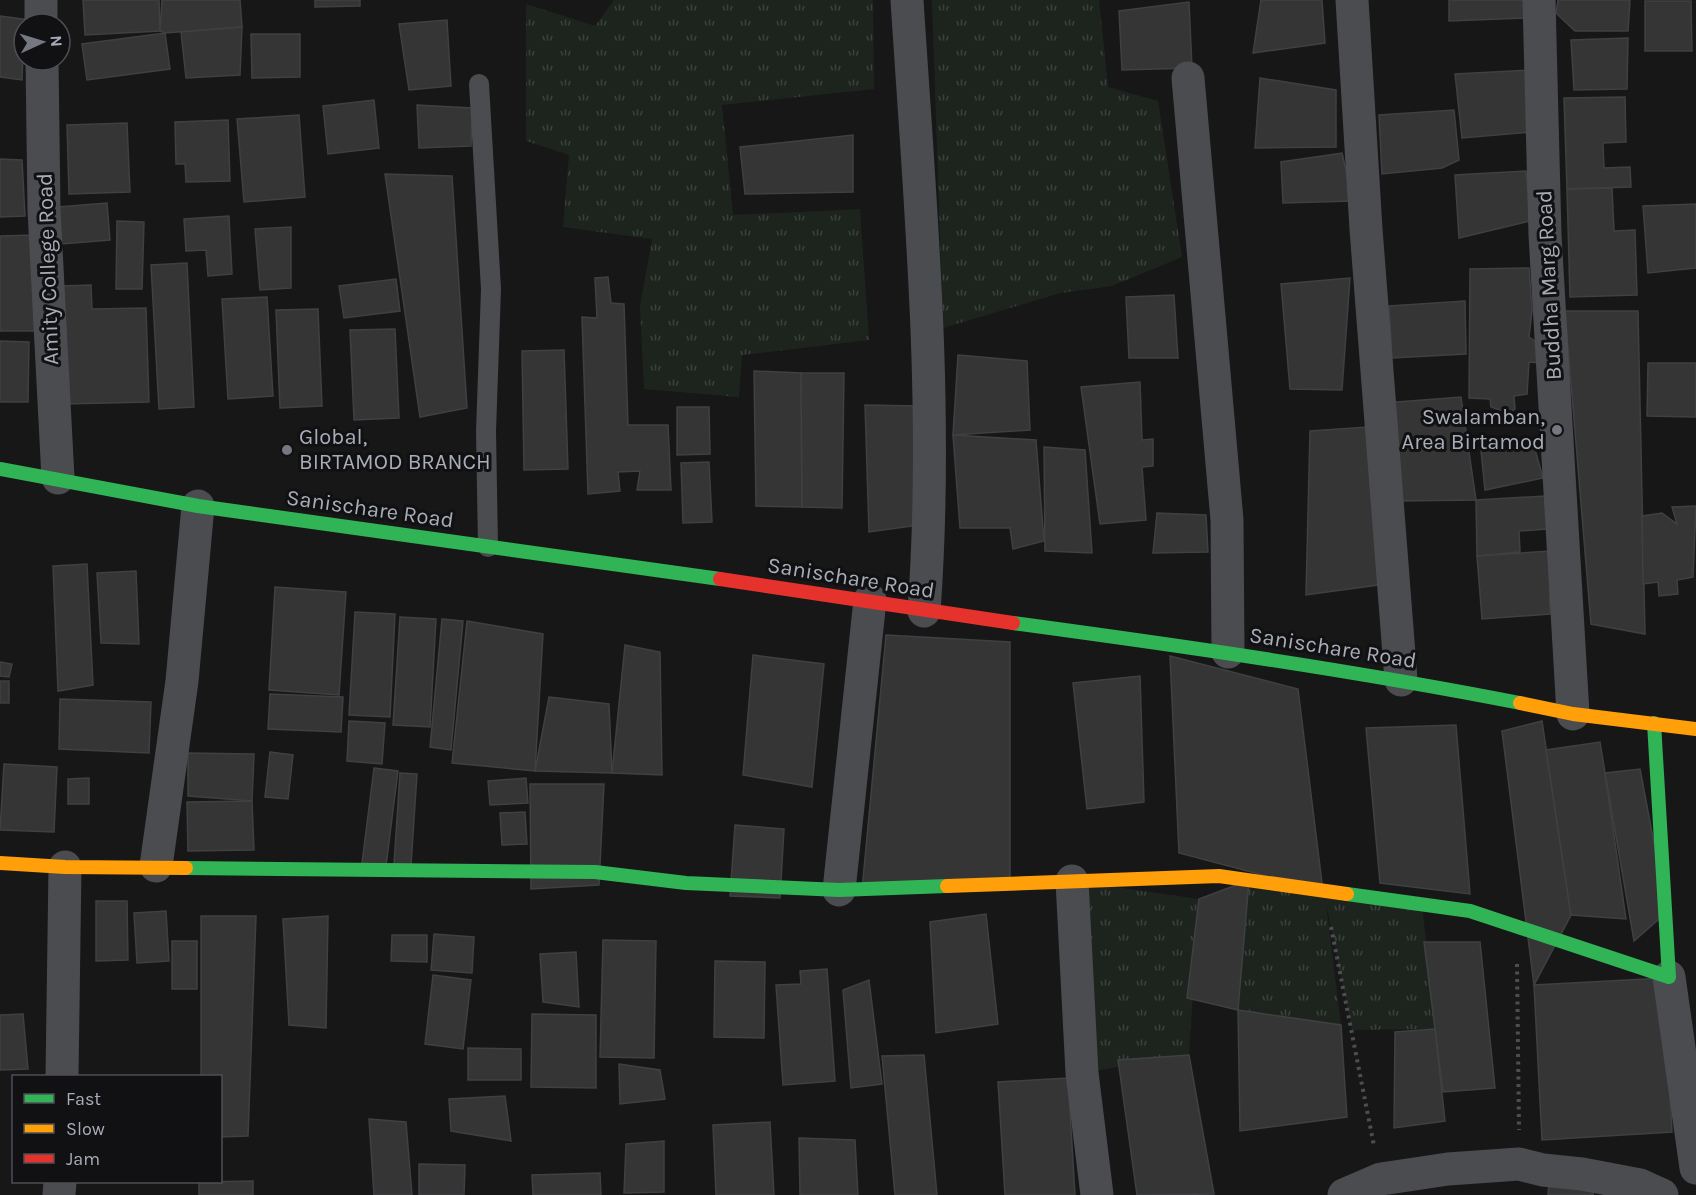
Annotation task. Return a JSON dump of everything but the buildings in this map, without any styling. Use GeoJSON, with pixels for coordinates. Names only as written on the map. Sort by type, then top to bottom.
{"type":"FeatureCollection","features":[{"type":"Feature","properties":{"kind":"street"},"geometry":{"type":"LineString","coordinates":[[907,0],[928,348],[930,523],[924,611]]}},
{"type":"Feature","properties":{"kind":"street"},"geometry":{"type":"LineString","coordinates":[[1352,0],[1366,229],[1401,680]]}},
{"type":"Feature","properties":{"kind":"street","name":"Buddha Marg Road"},"geometry":{"type":"LineString","coordinates":[[1539,0],[1545,235],[1573,714]]}},
{"type":"Feature","properties":{"kind":"street","name":"Amity College Road"},"geometry":{"type":"LineString","coordinates":[[42,72],[45,210],[58,478]]}},
{"type":"Feature","properties":{"kind":"street"},"geometry":{"type":"LineString","coordinates":[[1188,78],[1227,520],[1228,651]]}},
{"type":"Feature","properties":{"kind":"street","name":"Sanischare Road"},"geometry":{"type":"LineString","coordinates":[[0,469],[58,478],[198,506],[870,600],[924,611],[1228,651],[1401,680],[1573,714],[1696,729]]}},
{"type":"Feature","properties":{"kind":"street"},"geometry":{"type":"LineString","coordinates":[[156,866],[182,681],[198,506]]}},
{"type":"Feature","properties":{"kind":"street"},"geometry":{"type":"LineString","coordinates":[[839,890],[870,600]]}},
{"type":"Feature","properties":{"kind":"street"},"geometry":{"type":"LineString","coordinates":[[1654,723],[1667,912],[1669,977],[1696,1168]]}},
{"type":"Feature","properties":{"kind":"street"},"geometry":{"type":"LineString","coordinates":[[0,863],[65,867],[156,866],[596,872],[686,883],[839,890],[1219,876],[1470,911],[1669,977],[1685,999],[1696,1000]]}},
{"type":"Feature","properties":{"kind":"street"},"geometry":{"type":"LineString","coordinates":[[62,1075],[65,867]]}},
{"type":"Feature","properties":{"kind":"street"},"geometry":{"type":"LineString","coordinates":[[1072,881],[1082,1073],[1098,1195]]}},
{"type":"Feature","properties":{"kind":"street"},"geometry":{"type":"LineString","coordinates":[[1344,1195],[1381,1179],[1448,1169],[1519,1164],[1543,1170],[1582,1174],[1640,1185],[1662,1195]]}},
{"type":"Feature","properties":{"kind":"lane"},"geometry":{"type":"LineString","coordinates":[[479,84],[491,289],[486,431],[488,547]]}},
{"type":"Feature","properties":{"kind":"path"},"geometry":{"type":"LineString","coordinates":[[1323,891],[1381,1179]]}},
{"type":"Feature","properties":{"kind":"path"},"geometry":{"type":"LineString","coordinates":[[1517,927],[1519,1164]]}},
{"type":"Feature","properties":{"kind":"green space"},"geometry":{"type":"Polygon","coordinates":[[[614,0],[873,0],[874,89],[722,105],[733,215],[860,209],[869,340],[742,355],[739,397],[644,389],[640,307],[652,239],[563,227],[569,155],[526,141],[526,4],[595,26],[614,0]]]}},
{"type":"Feature","properties":{"kind":"green space"},"geometry":{"type":"Polygon","coordinates":[[[932,0],[1099,0],[1108,87],[1158,101],[1182,257],[1112,286],[1060,293],[943,328],[932,0]]]}},
{"type":"Feature","properties":{"kind":"green space"},"geometry":{"type":"Polygon","coordinates":[[[1249,880],[1422,904],[1435,1029],[1352,1030],[1326,903],[1341,1025],[1238,1010],[1249,880]]]}},
{"type":"Feature","properties":{"kind":"green space"},"geometry":{"type":"Polygon","coordinates":[[[1072,881],[1199,899],[1189,1055],[1082,1073],[1072,881]]]}},
{"type":"Feature","properties":{"kind":"traffic: fast"},"geometry":{"type":"LineString","coordinates":[[0,469],[198,506],[720,579]]}},
{"type":"Feature","properties":{"kind":"traffic: fast"},"geometry":{"type":"LineString","coordinates":[[1013,623],[1267,659],[1520,703]]}},
{"type":"Feature","properties":{"kind":"traffic: fast"},"geometry":{"type":"LineString","coordinates":[[1347,894],[1470,911],[1669,977],[1654,723]]}},
{"type":"Feature","properties":{"kind":"traffic: fast"},"geometry":{"type":"LineString","coordinates":[[186,868],[595,872],[686,883],[839,890],[947,886]]}},
{"type":"Feature","properties":{"kind":"traffic: slow"},"geometry":{"type":"LineString","coordinates":[[1520,703],[1573,714],[1696,729]]}},
{"type":"Feature","properties":{"kind":"traffic: slow"},"geometry":{"type":"LineString","coordinates":[[0,863],[65,867],[186,868]]}},
{"type":"Feature","properties":{"kind":"traffic: slow"},"geometry":{"type":"LineString","coordinates":[[947,886],[1219,876],[1347,894]]}},
{"type":"Feature","properties":{"kind":"traffic: jam"},"geometry":{"type":"LineString","coordinates":[[720,579],[1013,623]]}},
{"type":"Feature","properties":{"kind":"place","name":"Swalamban, Area Birtamod"},"geometry":{"type":"Point","coordinates":[1557,430]}},
{"type":"Feature","properties":{"kind":"place","name":"Global, BIRTAMOD BRANCH"},"geometry":{"type":"Point","coordinates":[287,450]}}]}
